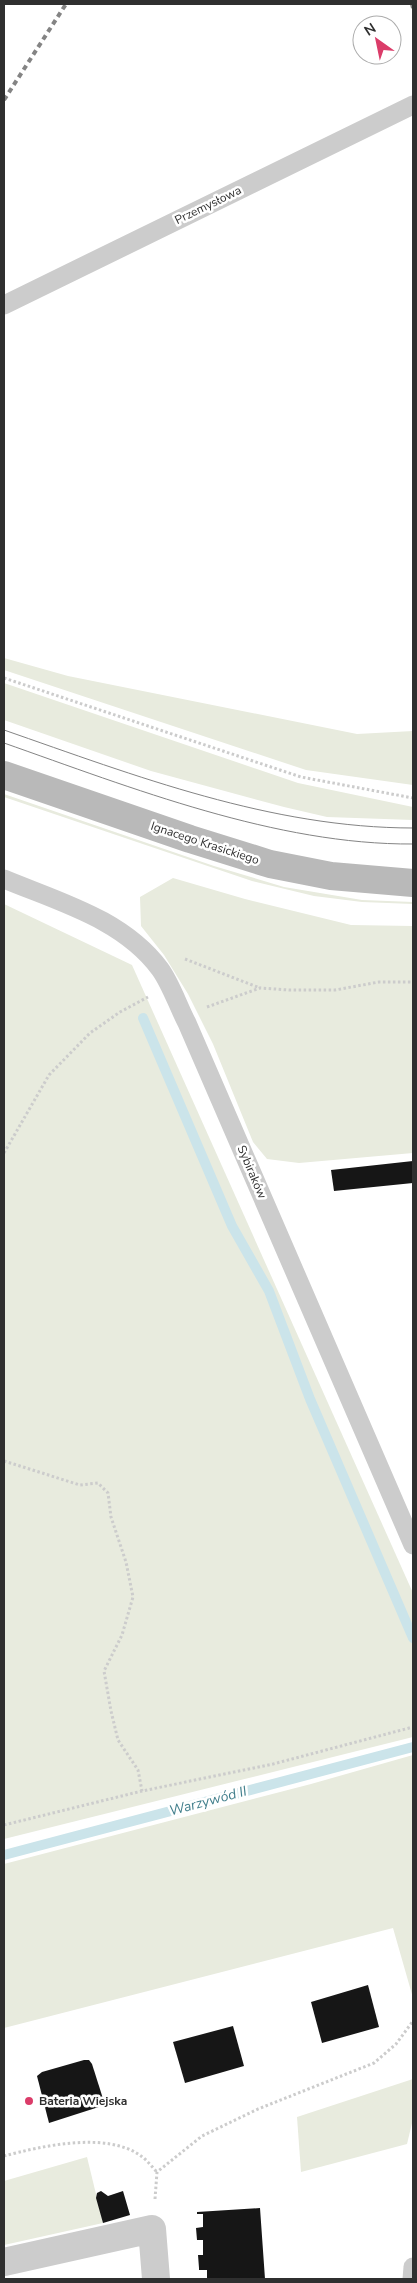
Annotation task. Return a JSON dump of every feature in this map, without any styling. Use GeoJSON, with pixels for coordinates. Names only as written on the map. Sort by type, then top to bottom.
{"type":"FeatureCollection","features":[{"type":"Feature","properties":{"kind":"street","name":"Ignacego Krasickiego"},"geometry":{"type":"LineString","coordinates":[[4,775],[180,836],[270,864],[331,876],[413,882]]}},
{"type":"Feature","properties":{"kind":"street"},"geometry":{"type":"LineString","coordinates":[[4,2262],[152,2229],[156,2279]]}},
{"type":"Feature","properties":{"kind":"lane","name":"Przemysłowa"},"geometry":{"type":"LineString","coordinates":[[4,305],[413,105]]}},
{"type":"Feature","properties":{"kind":"lane","name":"Sybiraków"},"geometry":{"type":"LineString","coordinates":[[4,879],[96,917],[126,933],[145,950],[161,971],[187,1023],[413,1545]]}},
{"type":"Feature","properties":{"kind":"lane"},"geometry":{"type":"LineString","coordinates":[[412,2279],[413,2266]]}},
{"type":"Feature","properties":{"kind":"path"},"geometry":{"type":"LineString","coordinates":[[4,678],[301,777],[413,798]]}},
{"type":"Feature","properties":{"kind":"path"},"geometry":{"type":"LineString","coordinates":[[145,950],[189,960],[260,988],[335,990],[379,982],[413,982]]}},
{"type":"Feature","properties":{"kind":"path"},"geometry":{"type":"LineString","coordinates":[[4,1153],[49,1075],[90,1033],[120,1012],[169,986]]}},
{"type":"Feature","properties":{"kind":"path"},"geometry":{"type":"LineString","coordinates":[[187,1023],[204,1008],[260,988]]}},
{"type":"Feature","properties":{"kind":"path"},"geometry":{"type":"LineString","coordinates":[[4,1461],[80,1485],[98,1484],[108,1493],[111,1517],[126,1562],[133,1597],[122,1635],[104,1671],[110,1711],[118,1740],[138,1770],[142,1791]]}},
{"type":"Feature","properties":{"kind":"path"},"geometry":{"type":"LineString","coordinates":[[4,1825],[142,1791],[273,1764],[413,1728]]}},
{"type":"Feature","properties":{"kind":"path"},"geometry":{"type":"LineString","coordinates":[[152,2229],[157,2172],[202,2136],[258,2109],[374,2063],[396,2044],[413,2021]]}},
{"type":"Feature","properties":{"kind":"path"},"geometry":{"type":"LineString","coordinates":[[4,2156],[34,2148],[101,2142],[124,2147],[141,2156],[157,2172]]}},
{"type":"Feature","properties":{"kind":"shaded area"},"geometry":{"type":"Polygon","coordinates":[[[4,658],[68,676],[357,734],[413,731],[413,785],[306,770],[4,670],[4,658]]]}},
{"type":"Feature","properties":{"kind":"shaded area"},"geometry":{"type":"Polygon","coordinates":[[[4,683],[298,783],[413,807],[413,820],[327,817],[151,771],[4,720],[4,683]]]}},
{"type":"Feature","properties":{"kind":"shaded area"},"geometry":{"type":"Polygon","coordinates":[[[4,794],[214,866],[284,887],[362,900],[413,902],[413,904],[362,902],[314,896],[252,881],[4,797],[4,794]]]}},
{"type":"Feature","properties":{"kind":"shaded area"},"geometry":{"type":"Polygon","coordinates":[[[173,878],[245,899],[351,925],[413,926],[413,1153],[299,1163],[267,1159],[253,1142],[213,1044],[188,994],[164,955],[141,926],[140,897],[173,878]]]}},
{"type":"Feature","properties":{"kind":"shaded area"},"geometry":{"type":"Polygon","coordinates":[[[4,904],[132,965],[413,1593],[413,1737],[4,1839],[4,904]]]}},
{"type":"Feature","properties":{"kind":"shaded area"},"geometry":{"type":"Polygon","coordinates":[[[413,1755],[413,1998],[393,1928],[4,2028],[4,1864],[311,1784],[413,1755]]]}},
{"type":"Feature","properties":{"kind":"shaded area"},"geometry":{"type":"Polygon","coordinates":[[[413,2079],[413,2119],[407,2144],[301,2172],[297,2117],[413,2079]]]}},
{"type":"Feature","properties":{"kind":"shaded area"},"geometry":{"type":"Polygon","coordinates":[[[87,2157],[103,2223],[4,2245],[4,2181],[87,2157]]]}},
{"type":"Feature","properties":{"kind":"building"},"geometry":{"type":"Polygon","coordinates":[[[413,1161],[413,1183],[334,1191],[331,1170],[413,1161]]]}},
{"type":"Feature","properties":{"kind":"building"},"geometry":{"type":"Polygon","coordinates":[[[368,1985],[379,2027],[322,2043],[311,2002],[368,1985]]]}},
{"type":"Feature","properties":{"kind":"building"},"geometry":{"type":"Polygon","coordinates":[[[233,2026],[244,2066],[185,2083],[173,2042],[233,2026]]]}},
{"type":"Feature","properties":{"kind":"building"},"geometry":{"type":"Polygon","coordinates":[[[89,2060],[92,2064],[105,2105],[49,2123],[37,2076],[42,2072],[89,2060]]]}},
{"type":"Feature","properties":{"kind":"building"},"geometry":{"type":"Polygon","coordinates":[[[101,2191],[108,2196],[123,2191],[130,2215],[103,2223],[96,2198],[97,2193],[101,2191]]]}},
{"type":"Feature","properties":{"kind":"building"},"geometry":{"type":"Polygon","coordinates":[[[260,2208],[265,2279],[207,2279],[207,2270],[199,2270],[198,2255],[203,2255],[203,2240],[197,2240],[196,2228],[203,2227],[203,2214],[197,2214],[197,2212],[260,2208]]]}},
{"type":"Feature","properties":{"kind":"waterway"},"geometry":{"type":"LineString","coordinates":[[143,1018],[232,1226],[269,1291],[310,1399],[413,1638]]}},
{"type":"Feature","properties":{"kind":"waterway","name":"Warzywód II"},"geometry":{"type":"LineString","coordinates":[[4,1855],[413,1747]]}},
{"type":"Feature","properties":{"kind":"tram line"},"geometry":{"type":"LineString","coordinates":[[4,730],[154,781],[256,809],[360,826],[413,828]]}},
{"type":"Feature","properties":{"kind":"tram line"},"geometry":{"type":"LineString","coordinates":[[4,743],[154,795],[205,811],[257,824],[309,835],[361,842],[413,844]]}},
{"type":"Feature","properties":{"kind":"railway"},"geometry":{"type":"LineString","coordinates":[[4,100],[66,4]]}},
{"type":"Feature","properties":{"kind":"railway"},"geometry":{"type":"LineString","coordinates":[[412,4],[413,8]]}},
{"type":"Feature","properties":{"kind":"place","name":"Bateria Wiejska"},"geometry":{"type":"Point","coordinates":[29,2101]}}]}
